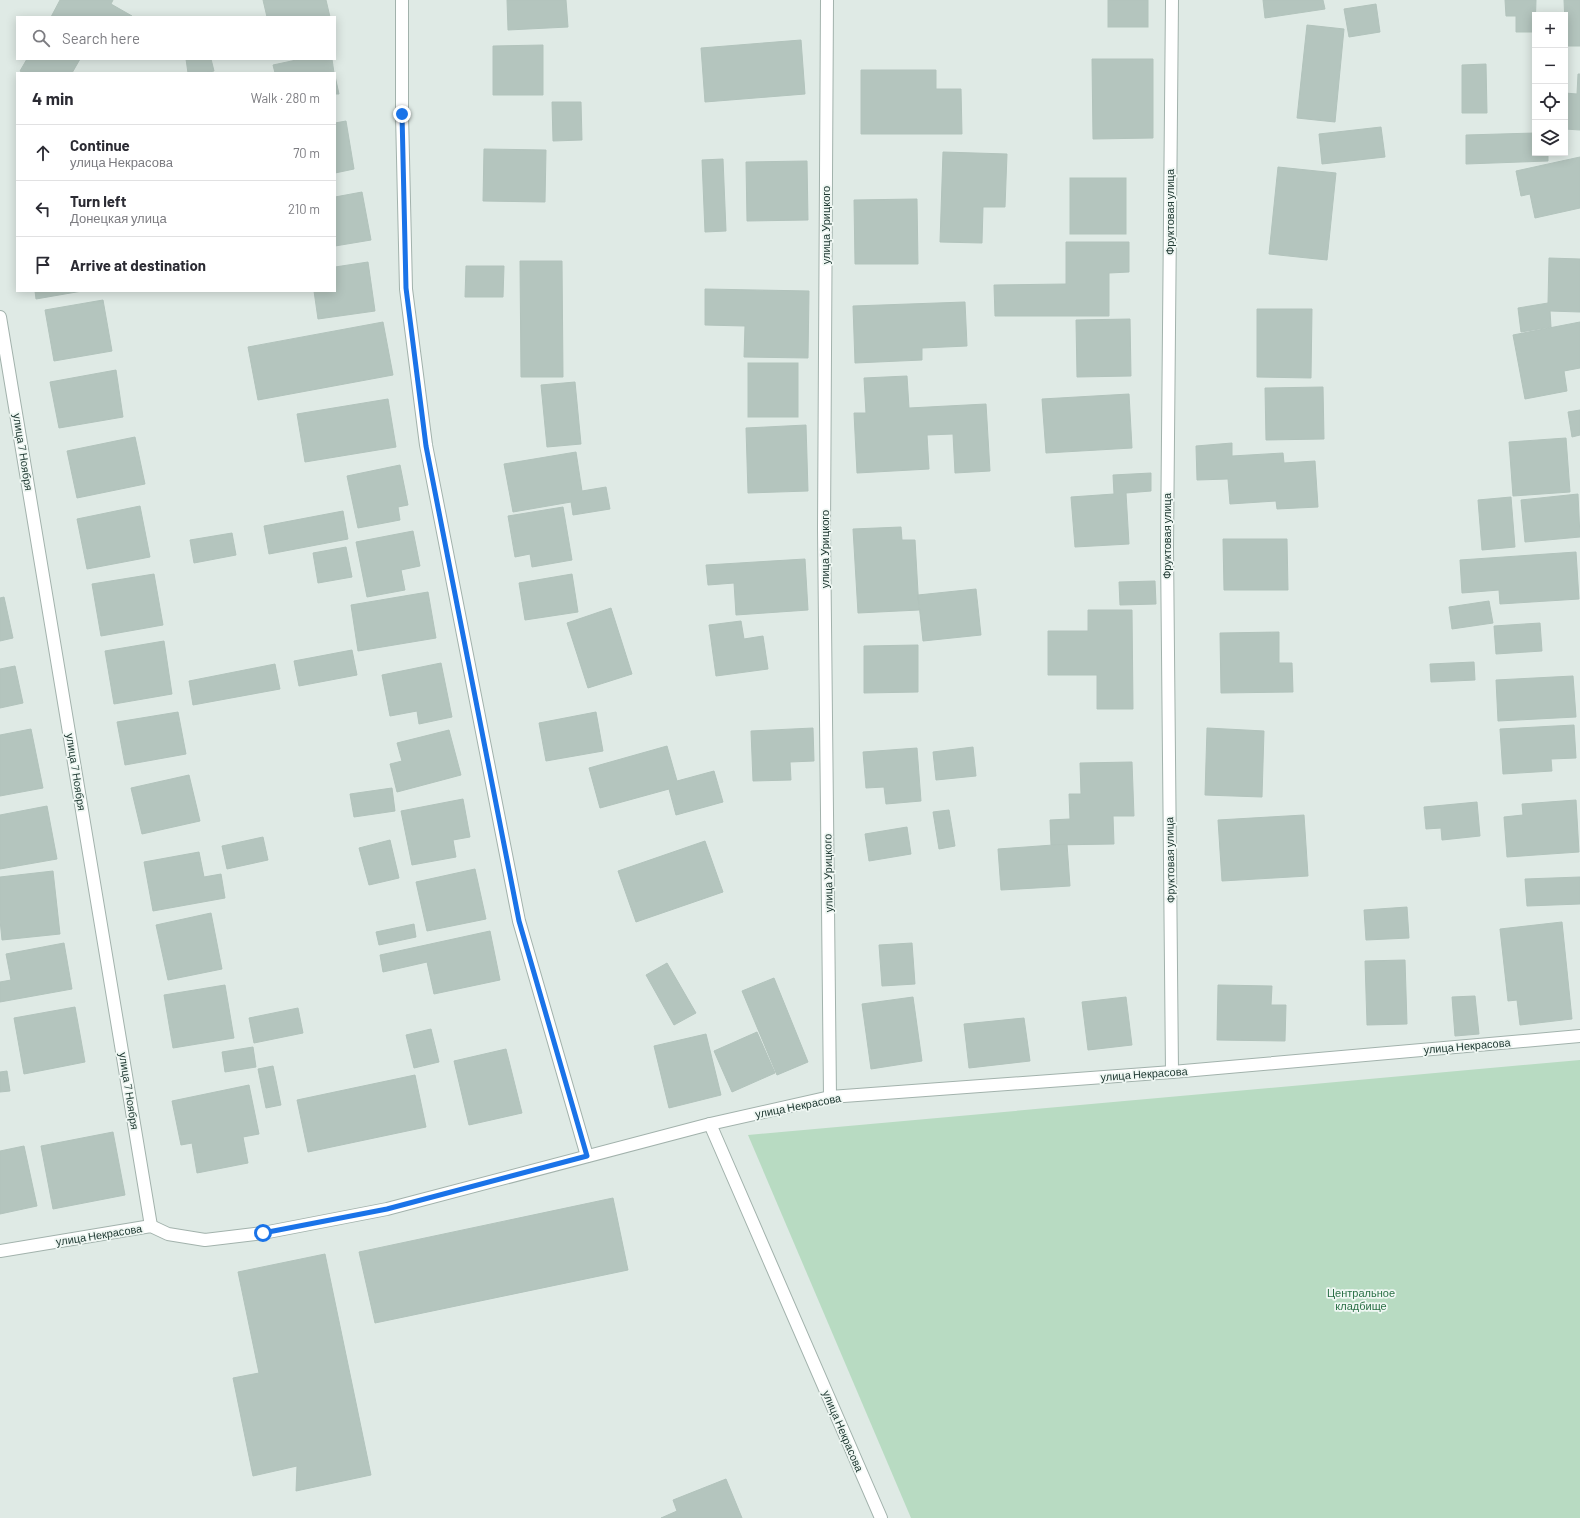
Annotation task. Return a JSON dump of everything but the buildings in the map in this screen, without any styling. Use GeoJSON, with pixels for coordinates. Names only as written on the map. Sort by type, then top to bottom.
{"type":"FeatureCollection","features":[{"type":"Feature","properties":{"kind":"street"},"geometry":{"type":"LineString","coordinates":[[402,0],[402,114],[406,288],[426,446],[519,921],[587,1156]]}},
{"type":"Feature","properties":{"kind":"street","name":"улица Урицкого"},"geometry":{"type":"LineString","coordinates":[[826,0],[824,537],[830,1097]]}},
{"type":"Feature","properties":{"kind":"street","name":"Фруктовая улица"},"geometry":{"type":"LineString","coordinates":[[1172,0],[1167,548],[1172,1072]]}},
{"type":"Feature","properties":{"kind":"street","name":"улица 7 Ноября"},"geometry":{"type":"LineString","coordinates":[[0,317],[152,1226]]}},
{"type":"Feature","properties":{"kind":"street","name":"улица Некрасова"},"geometry":{"type":"LineString","coordinates":[[0,1251],[152,1226],[168,1234],[205,1240],[263,1233],[387,1209],[710,1124],[830,1097],[1172,1072],[1580,1036]]}},
{"type":"Feature","properties":{"kind":"street","name":"улица Некрасова"},"geometry":{"type":"LineString","coordinates":[[710,1124],[881,1518]]}},
{"type":"Feature","properties":{"kind":"green space","name":"Центральное кладбище"},"geometry":{"type":"Polygon","coordinates":[[[1580,1060],[1580,1518],[911,1518],[748,1135],[1580,1060]]]}},
{"type":"Feature","properties":{"kind":"route"},"geometry":{"type":"LineString","coordinates":[[263,1233],[387,1209],[587,1156],[519,921],[426,446],[406,288],[402,114]]}}]}
